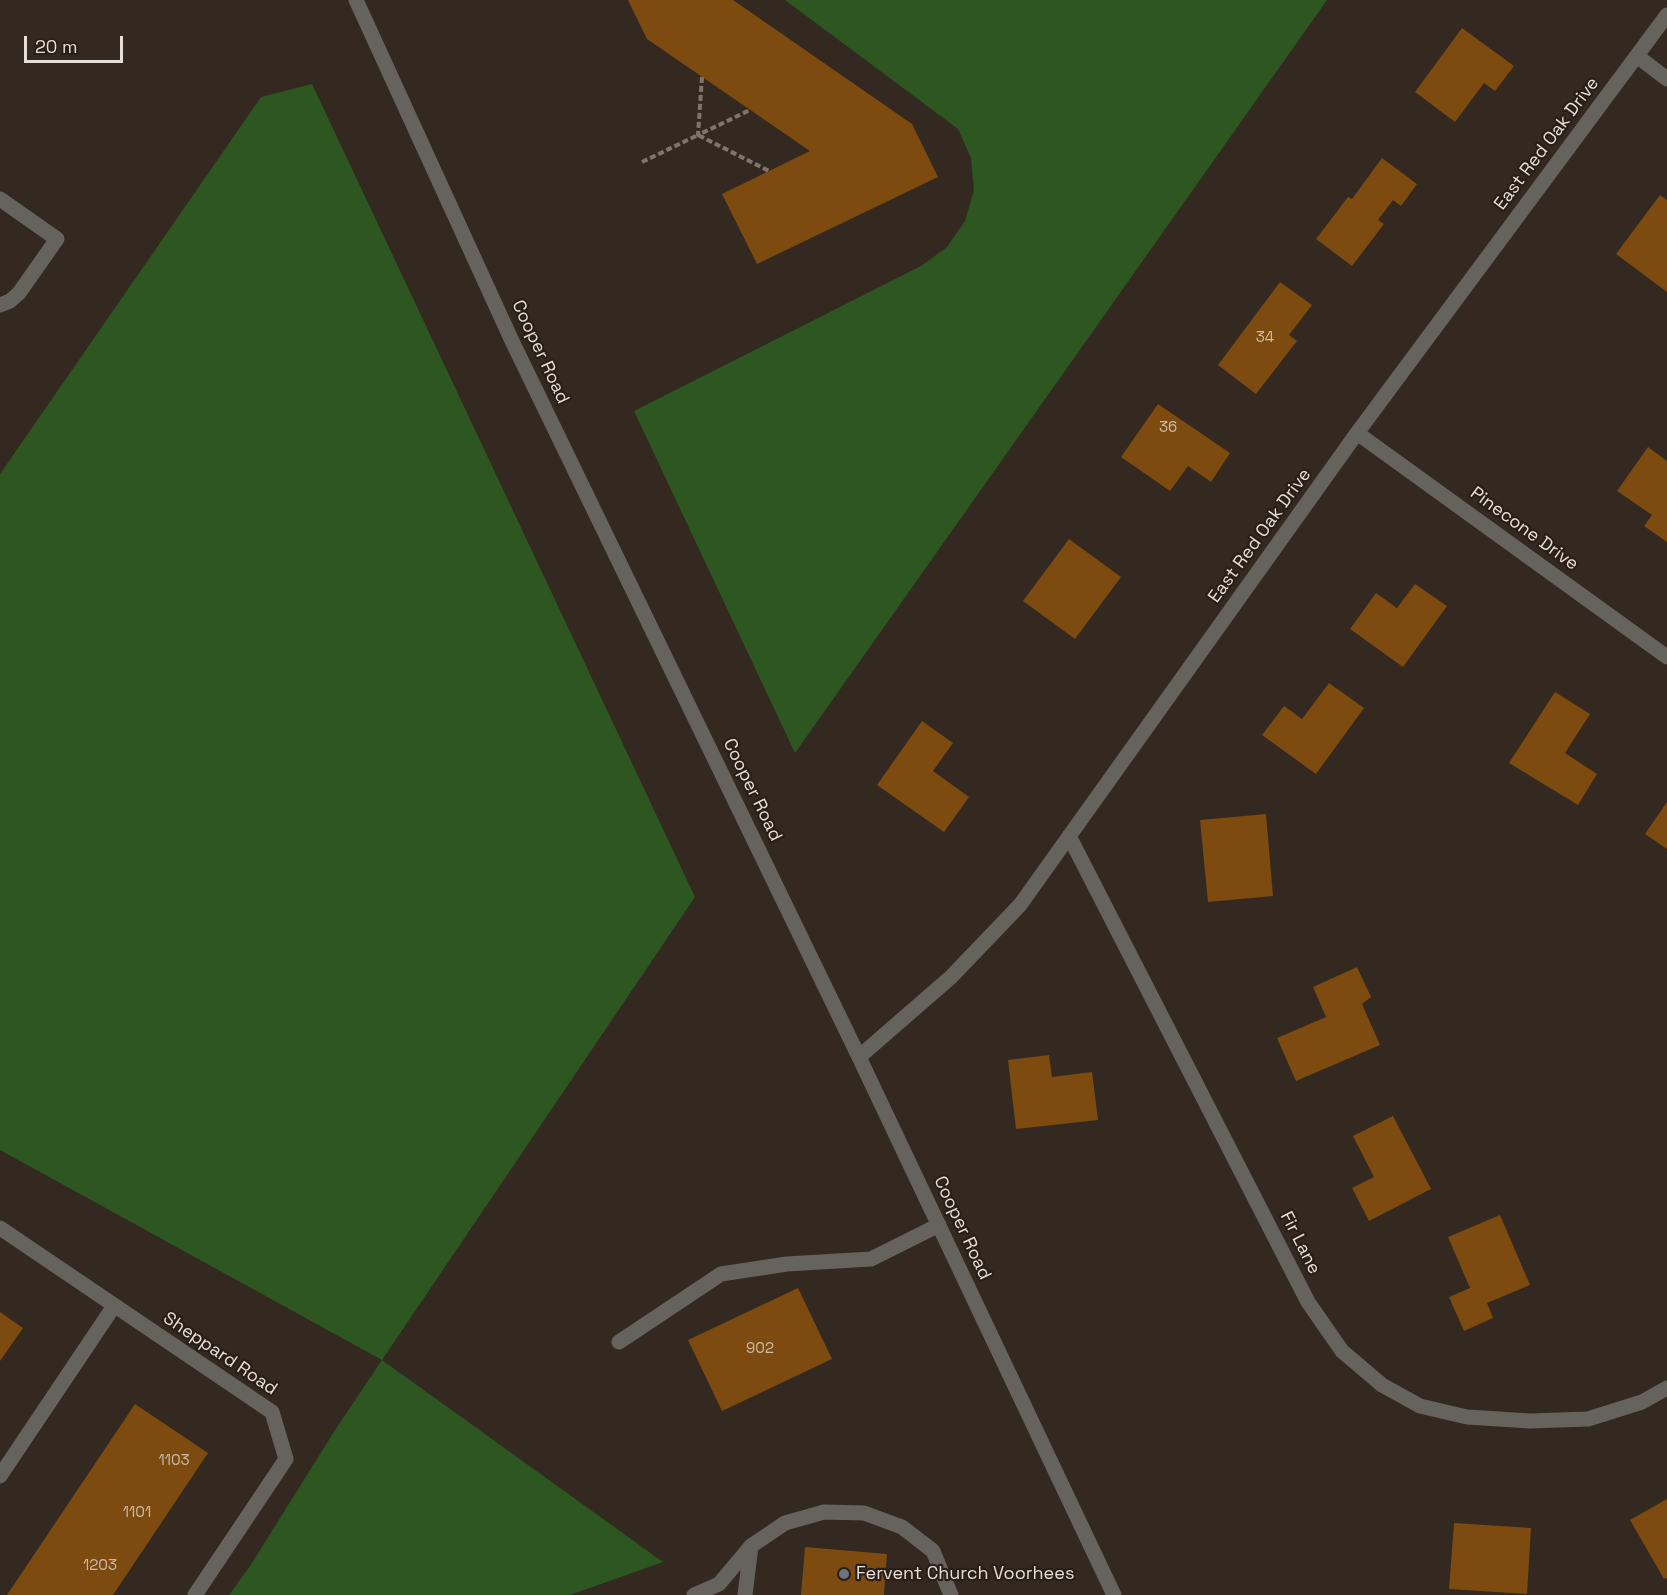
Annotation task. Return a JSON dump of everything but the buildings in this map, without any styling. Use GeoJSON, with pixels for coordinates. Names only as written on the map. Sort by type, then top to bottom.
{"type":"FeatureCollection","features":[{"type":"Feature","properties":{"kind":"street","name":"Cooper Road"},"geometry":{"type":"LineString","coordinates":[[356,0],[512,341],[860,1057],[1114,1595]]}},
{"type":"Feature","properties":{"kind":"street","name":"East Red Oak Drive"},"geometry":{"type":"LineString","coordinates":[[860,1057],[951,977],[1020,905],[1358,433],[1667,15]]}},
{"type":"Feature","properties":{"kind":"street"},"geometry":{"type":"LineString","coordinates":[[1636,56],[1667,79]]}},
{"type":"Feature","properties":{"kind":"street"},"geometry":{"type":"LineString","coordinates":[[0,199],[57,240],[19,293],[10,301],[0,305]]}},
{"type":"Feature","properties":{"kind":"street","name":"Pinecone Drive"},"geometry":{"type":"LineString","coordinates":[[1358,433],[1667,657]]}},
{"type":"Feature","properties":{"kind":"street","name":"Fir Lane"},"geometry":{"type":"LineString","coordinates":[[1070,836],[1308,1302],[1342,1351],[1382,1385],[1420,1406],[1467,1417],[1530,1421],[1588,1419],[1642,1402],[1667,1388]]}},
{"type":"Feature","properties":{"kind":"street"},"geometry":{"type":"LineString","coordinates":[[619,1342],[721,1274],[787,1264],[871,1258],[939,1225]]}},
{"type":"Feature","properties":{"kind":"street","name":"Sheppard Road"},"geometry":{"type":"LineString","coordinates":[[0,1228],[272,1412],[286,1459],[195,1595]]}},
{"type":"Feature","properties":{"kind":"street"},"geometry":{"type":"LineString","coordinates":[[0,1476],[114,1306]]}},
{"type":"Feature","properties":{"kind":"street"},"geometry":{"type":"LineString","coordinates":[[694,1595],[718,1584],[752,1546],[785,1523],[824,1512],[864,1513],[902,1527],[933,1551],[951,1595]]}},
{"type":"Feature","properties":{"kind":"street"},"geometry":{"type":"LineString","coordinates":[[745,1595],[752,1546]]}},
{"type":"Feature","properties":{"kind":"path"},"geometry":{"type":"LineString","coordinates":[[698,135],[702,77]]}},
{"type":"Feature","properties":{"kind":"path"},"geometry":{"type":"LineString","coordinates":[[642,162],[750,110]]}},
{"type":"Feature","properties":{"kind":"path"},"geometry":{"type":"LineString","coordinates":[[698,135],[769,171]]}},
{"type":"Feature","properties":{"kind":"green space"},"geometry":{"type":"Polygon","coordinates":[[[785,0],[1327,0],[795,753],[634,411],[921,266],[947,247],[965,221],[974,190],[971,158],[958,129],[785,0]]]}},
{"type":"Feature","properties":{"kind":"green space"},"geometry":{"type":"Polygon","coordinates":[[[312,84],[695,897],[382,1360],[0,1150],[0,474],[261,97],[312,84]]]}},
{"type":"Feature","properties":{"kind":"green space"},"geometry":{"type":"Polygon","coordinates":[[[382,1360],[663,1562],[570,1595],[229,1595],[382,1360]]]}},
{"type":"Feature","properties":{"kind":"place","name":"Fervent Church Voorhees"},"geometry":{"type":"Point","coordinates":[844,1574]}}]}
